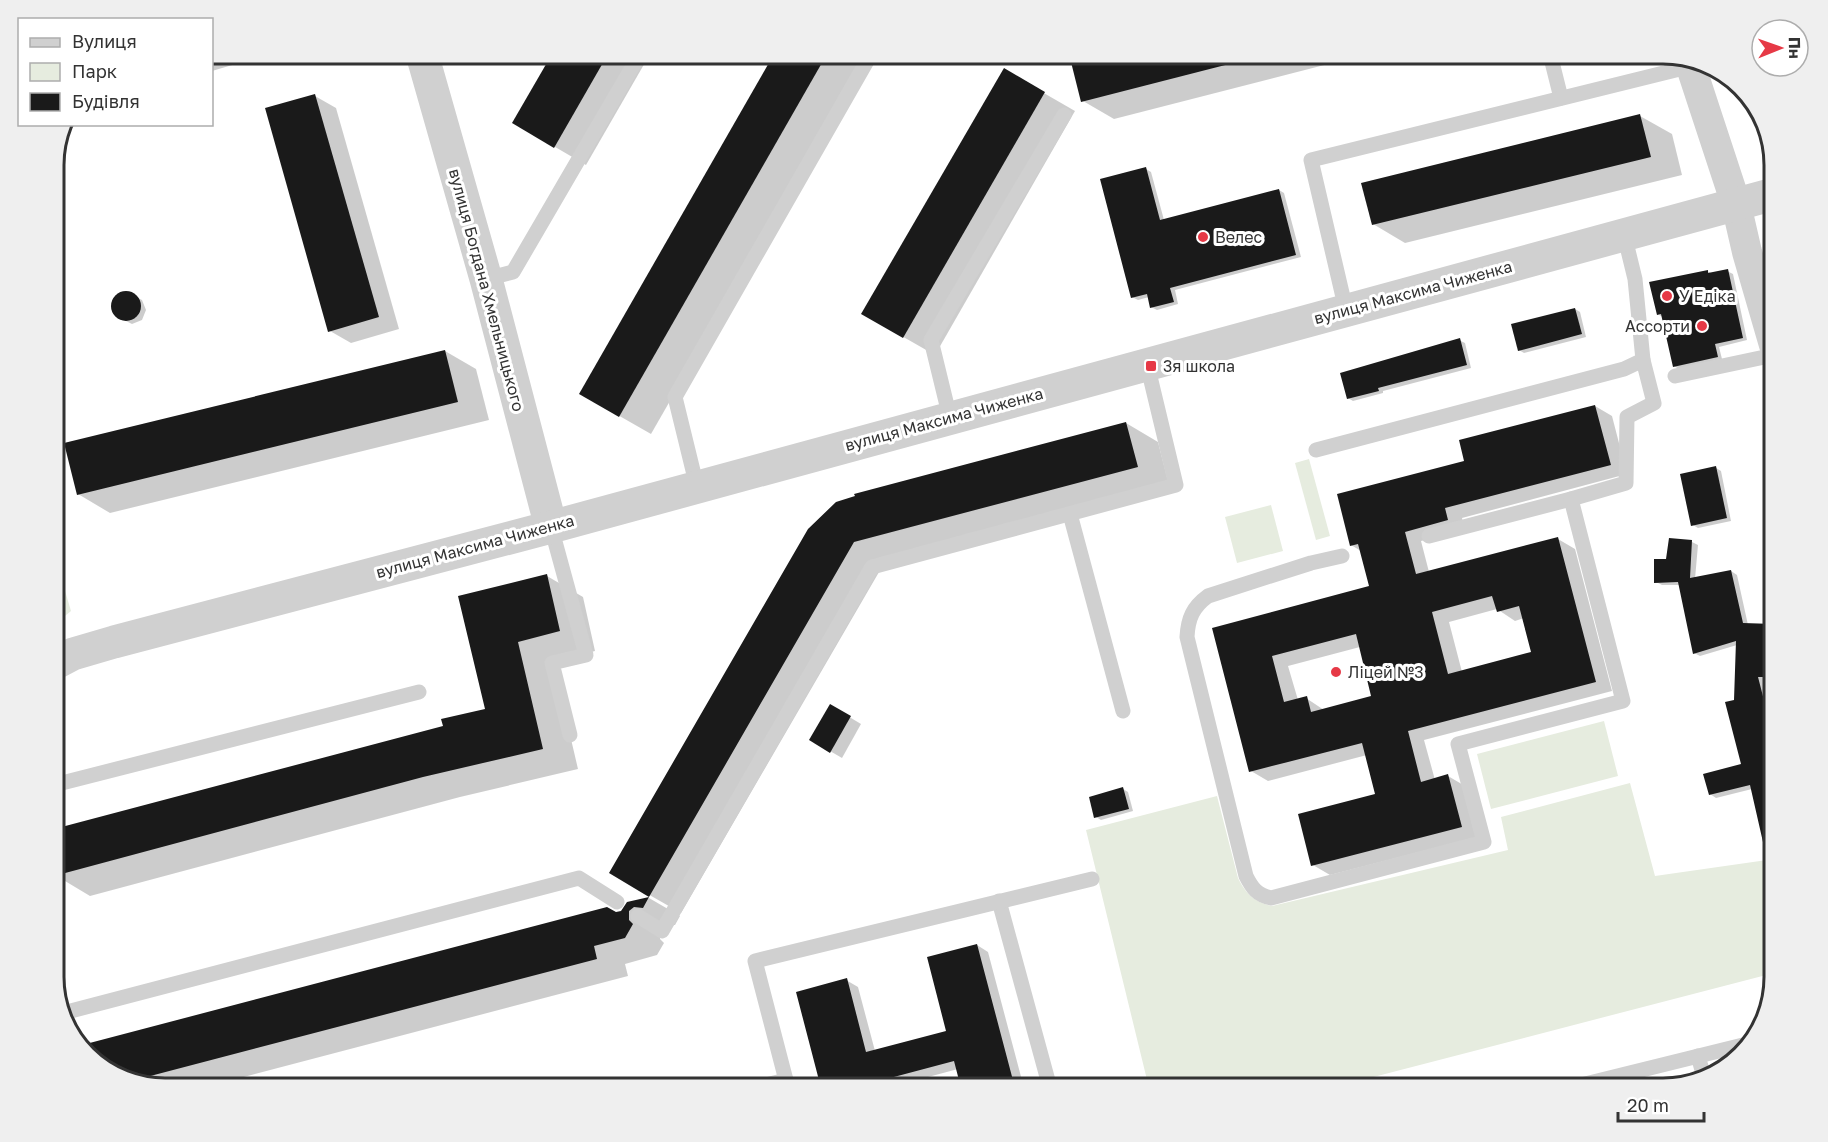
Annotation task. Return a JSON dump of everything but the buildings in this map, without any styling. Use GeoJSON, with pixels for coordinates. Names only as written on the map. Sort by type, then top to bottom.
{"type":"FeatureCollection","features":[{"type":"Feature","properties":{"kind":"street","name":"вулиця Богдана Хмельницького"},"geometry":{"type":"LineString","coordinates":[[425,64],[486,279],[550,527]]}},
{"type":"Feature","properties":{"kind":"street"},"geometry":{"type":"LineString","coordinates":[[1694,70],[1736,204],[1763,308]]}},
{"type":"Feature","properties":{"kind":"street","name":"вулиця Максима Чиженка"},"geometry":{"type":"LineString","coordinates":[[65,658],[114,642],[550,527],[1763,197]]}},
{"type":"Feature","properties":{"kind":"lane"},"geometry":{"type":"LineString","coordinates":[[486,279],[513,272],[634,64]]}},
{"type":"Feature","properties":{"kind":"lane"},"geometry":{"type":"LineString","coordinates":[[697,487],[675,397],[865,64]]}},
{"type":"Feature","properties":{"kind":"lane"},"geometry":{"type":"LineString","coordinates":[[1552,64],[1561,98]]}},
{"type":"Feature","properties":{"kind":"lane"},"geometry":{"type":"LineString","coordinates":[[1346,310],[1311,160],[1682,67]]}},
{"type":"Feature","properties":{"kind":"lane"},"geometry":{"type":"LineString","coordinates":[[950,418],[931,340],[1064,115]]}},
{"type":"Feature","properties":{"kind":"lane"},"geometry":{"type":"LineString","coordinates":[[1429,536],[1626,483],[1627,417],[1654,403],[1643,360],[1635,279],[1624,234]]}},
{"type":"Feature","properties":{"kind":"lane"},"geometry":{"type":"LineString","coordinates":[[1675,376],[1763,357]]}},
{"type":"Feature","properties":{"kind":"lane"},"geometry":{"type":"LineString","coordinates":[[1316,450],[1624,369],[1643,360]]}},
{"type":"Feature","properties":{"kind":"lane"},"geometry":{"type":"LineString","coordinates":[[638,915],[662,931],[872,567],[1176,485],[1147,364]]}},
{"type":"Feature","properties":{"kind":"lane"},"geometry":{"type":"LineString","coordinates":[[1342,556],[1311,563],[1209,596],[1198,603],[1191,613],[1188,625],[1187,637],[1246,876],[1251,886],[1264,896],[1271,898],[1484,842],[1458,744],[1623,701],[1571,499]]}},
{"type":"Feature","properties":{"kind":"lane"},"geometry":{"type":"LineString","coordinates":[[1070,514],[1123,711]]}},
{"type":"Feature","properties":{"kind":"lane"},"geometry":{"type":"LineString","coordinates":[[550,527],[586,655],[552,663],[570,735]]}},
{"type":"Feature","properties":{"kind":"lane"},"geometry":{"type":"LineString","coordinates":[[65,781],[419,692]]}},
{"type":"Feature","properties":{"kind":"lane"},"geometry":{"type":"LineString","coordinates":[[71,1011],[579,878],[617,902]]}},
{"type":"Feature","properties":{"kind":"lane"},"geometry":{"type":"LineString","coordinates":[[785,1078],[755,961],[1092,879]]}},
{"type":"Feature","properties":{"kind":"lane"},"geometry":{"type":"LineString","coordinates":[[999,901],[1047,1078]]}},
{"type":"Feature","properties":{"kind":"lane"},"geometry":{"type":"LineString","coordinates":[[1609,1078],[1735,1047]]}},
{"type":"Feature","properties":{"kind":"lane"},"geometry":{"type":"LineString","coordinates":[[1698,1056],[1702,1070]]}},
{"type":"Feature","properties":{"kind":"green space"},"geometry":{"type":"Polygon","coordinates":[[[1309,459],[1330,536],[1316,540],[1295,463],[1309,459]]]}},
{"type":"Feature","properties":{"kind":"green space"},"geometry":{"type":"Polygon","coordinates":[[[1271,505],[1283,551],[1237,563],[1225,517],[1271,505]]]}},
{"type":"Feature","properties":{"kind":"green space"},"geometry":{"type":"Polygon","coordinates":[[[65,591],[71,611],[65,616],[65,591]]]}},
{"type":"Feature","properties":{"kind":"green space"},"geometry":{"type":"Polygon","coordinates":[[[1604,721],[1618,776],[1491,809],[1477,754],[1604,721]]]}},
{"type":"Feature","properties":{"kind":"green space"},"geometry":{"type":"Polygon","coordinates":[[[1630,783],[1655,876],[1764,860],[1764,976],[1370,1078],[1147,1078],[1086,830],[1217,796],[1238,878],[1251,897],[1272,906],[1508,850],[1501,817],[1630,783]]]}},
{"type":"Feature","properties":{"kind":"place","name":"Велес"},"geometry":{"type":"Point","coordinates":[1203,237]}},
{"type":"Feature","properties":{"kind":"place","name":"У Едіка"},"geometry":{"type":"Point","coordinates":[1667,296]}},
{"type":"Feature","properties":{"kind":"place","name":"Ассорти"},"geometry":{"type":"Point","coordinates":[1702,326]}},
{"type":"Feature","properties":{"kind":"place","name":"3я школа"},"geometry":{"type":"Point","coordinates":[1151,366]}},
{"type":"Feature","properties":{"kind":"place","name":"Ліцей №3"},"geometry":{"type":"Point","coordinates":[1336,672]}}]}
